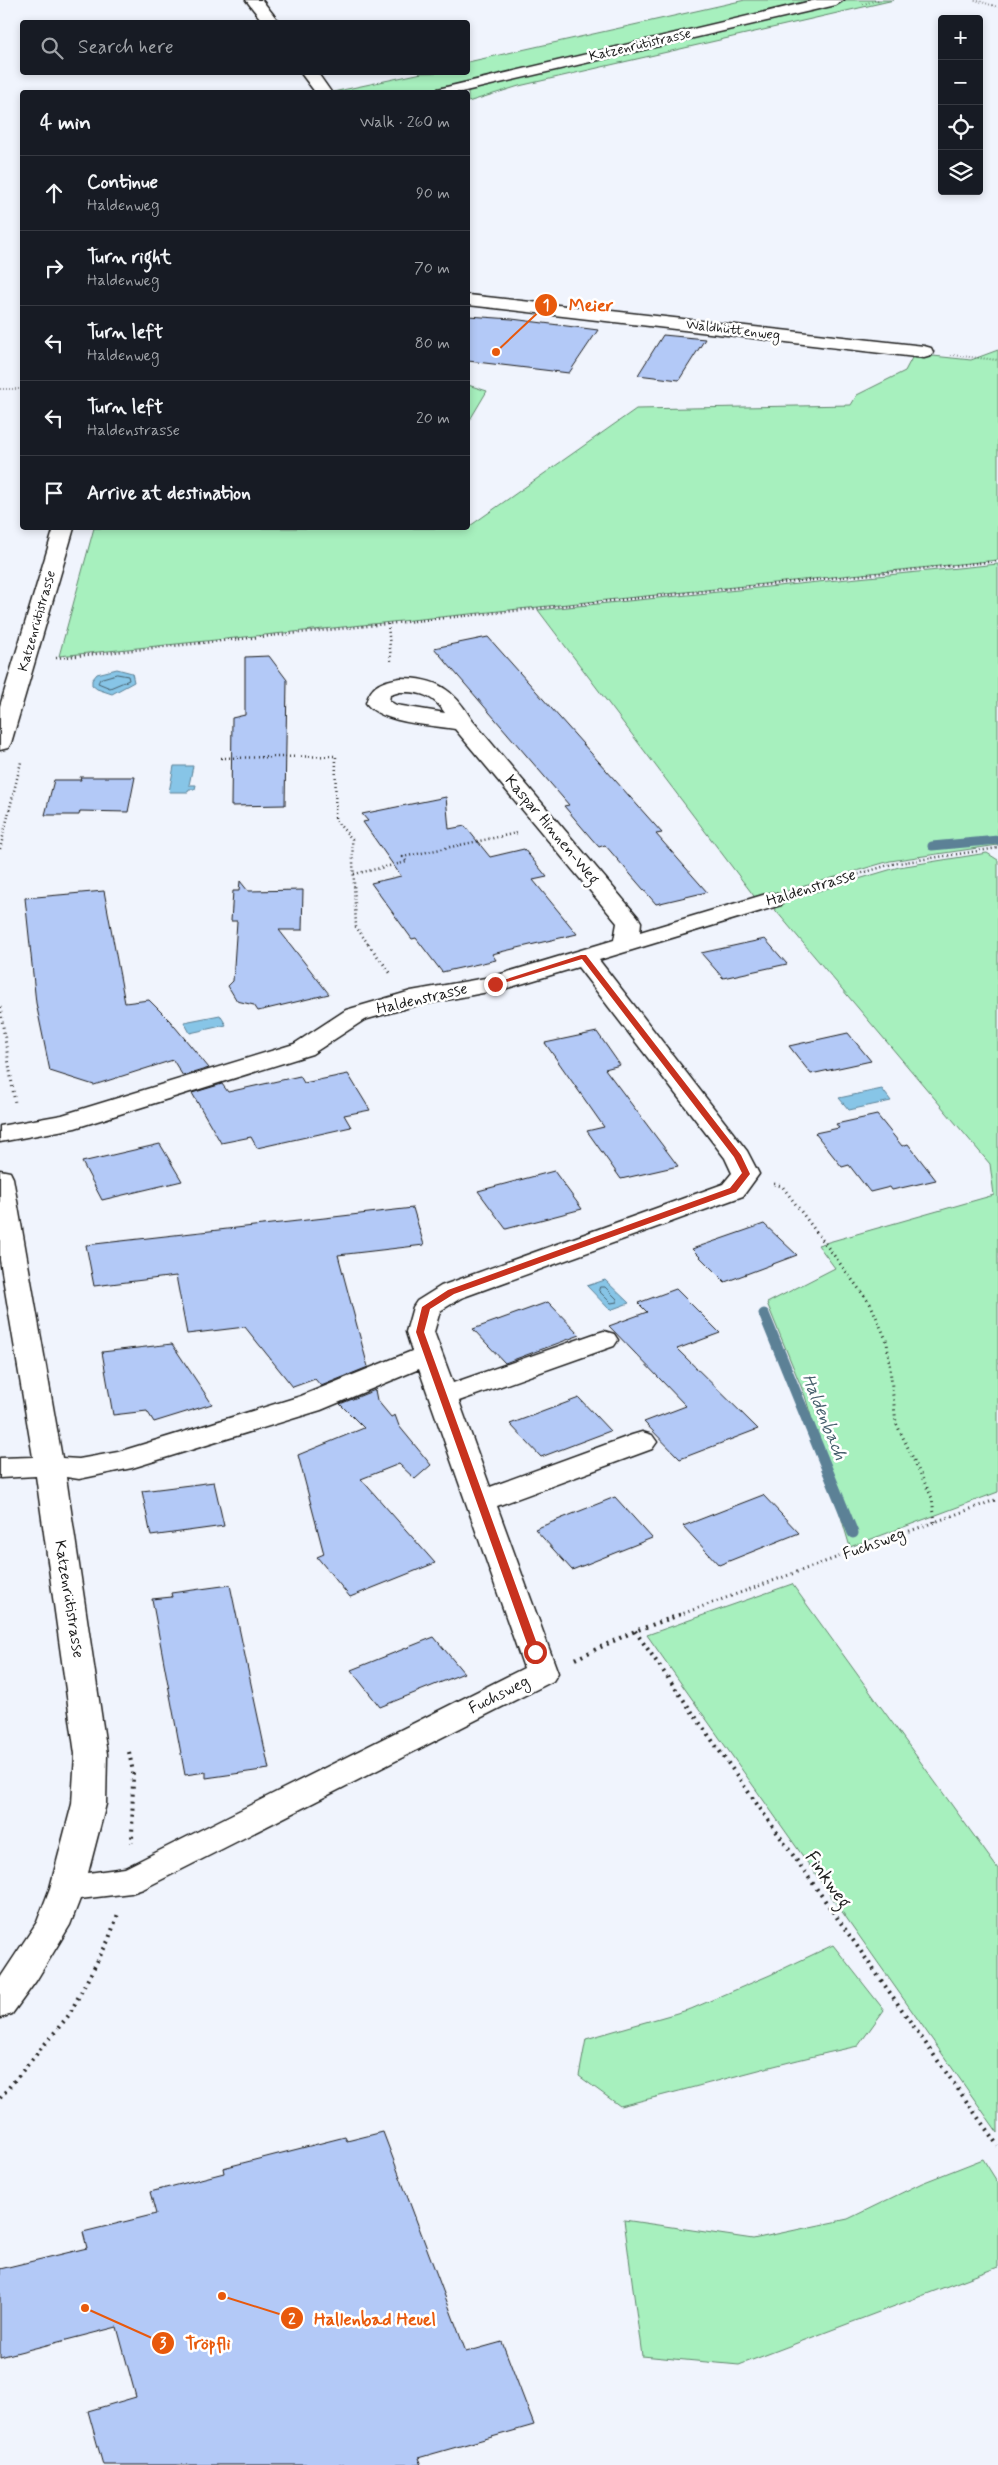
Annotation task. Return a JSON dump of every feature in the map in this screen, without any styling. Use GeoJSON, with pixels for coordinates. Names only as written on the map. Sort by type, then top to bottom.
{"type":"FeatureCollection","features":[{"type":"Feature","properties":{"kind":"street"},"geometry":{"type":"LineString","coordinates":[[254,0],[269,20]]}},
{"type":"Feature","properties":{"kind":"street","name":"Katzenrütistrasse"},"geometry":{"type":"LineString","coordinates":[[452,90],[836,0]]}},
{"type":"Feature","properties":{"kind":"street"},"geometry":{"type":"LineString","coordinates":[[310,75],[322,90]]}},
{"type":"Feature","properties":{"kind":"street","name":"Waldhüttenweg"},"geometry":{"type":"LineString","coordinates":[[470,300],[924,352]]}},
{"type":"Feature","properties":{"kind":"street","name":"Katzenrütistrasse"},"geometry":{"type":"LineString","coordinates":[[0,742],[26,661],[63,530]]}},
{"type":"Feature","properties":{"kind":"street","name":"Kaspar Hinnen-Weg"},"geometry":{"type":"LineString","coordinates":[[392,685],[416,686],[437,692],[454,709],[462,723],[630,922],[626,942]]}},
{"type":"Feature","properties":{"kind":"street","name":"Haldenstrasse"},"geometry":{"type":"LineString","coordinates":[[10,1132],[66,1122],[303,1050],[355,1015],[411,999],[495,984],[626,942],[772,900]]}},
{"type":"Feature","properties":{"kind":"street"},"geometry":{"type":"LineString","coordinates":[[542,1674],[420,1332],[427,1307],[451,1292],[733,1190],[746,1174],[738,1157],[583,956]]}},
{"type":"Feature","properties":{"kind":"street","name":"Katzenrütistrasse"},"geometry":{"type":"LineString","coordinates":[[0,1178],[49,1466],[83,1683],[91,1754],[88,1804],[67,1888],[53,1925],[24,1972],[0,2004]]}},
{"type":"Feature","properties":{"kind":"street"},"geometry":{"type":"LineString","coordinates":[[443,1397],[604,1340]]}},
{"type":"Feature","properties":{"kind":"street"},"geometry":{"type":"LineString","coordinates":[[0,1468],[49,1466],[79,1469],[120,1461],[311,1403],[428,1355]]}},
{"type":"Feature","properties":{"kind":"street"},"geometry":{"type":"LineString","coordinates":[[481,1501],[642,1442]]}},
{"type":"Feature","properties":{"kind":"street","name":"Fuchsweg"},"geometry":{"type":"LineString","coordinates":[[67,1888],[131,1880],[542,1674]]}},
{"type":"Feature","properties":{"kind":"path"},"geometry":{"type":"LineString","coordinates":[[975,0],[998,7]]}},
{"type":"Feature","properties":{"kind":"path"},"geometry":{"type":"LineString","coordinates":[[924,352],[998,360]]}},
{"type":"Feature","properties":{"kind":"path"},"geometry":{"type":"LineString","coordinates":[[0,390],[20,389]]}},
{"type":"Feature","properties":{"kind":"path"},"geometry":{"type":"LineString","coordinates":[[26,661],[998,561]]}},
{"type":"Feature","properties":{"kind":"path"},"geometry":{"type":"LineString","coordinates":[[388,624],[392,685]]}},
{"type":"Feature","properties":{"kind":"path"},"geometry":{"type":"LineString","coordinates":[[220,758],[336,756],[335,820],[352,839],[356,927],[411,999]]}},
{"type":"Feature","properties":{"kind":"path"},"geometry":{"type":"LineString","coordinates":[[354,874],[407,862],[403,857],[549,826]]}},
{"type":"Feature","properties":{"kind":"path","name":"Haldenstrasse"},"geometry":{"type":"LineString","coordinates":[[772,900],[892,864],[998,848]]}},
{"type":"Feature","properties":{"kind":"path"},"geometry":{"type":"LineString","coordinates":[[0,1007],[10,1132]]}},
{"type":"Feature","properties":{"kind":"path"},"geometry":{"type":"LineString","coordinates":[[746,1174],[782,1186],[871,1305],[887,1342],[896,1423],[932,1498],[935,1522]]}},
{"type":"Feature","properties":{"kind":"path","name":"Fuchsweg"},"geometry":{"type":"LineString","coordinates":[[542,1674],[635,1631],[998,1499]]}},
{"type":"Feature","properties":{"kind":"path","name":"Finkweg"},"geometry":{"type":"LineString","coordinates":[[635,1631],[998,2146]]}},
{"type":"Feature","properties":{"kind":"green space"},"geometry":{"type":"Polygon","coordinates":[[[745,0],[894,0],[519,86],[470,101],[470,90],[342,90],[413,75],[470,75],[470,62],[745,0]]]}},
{"type":"Feature","properties":{"kind":"green space"},"geometry":{"type":"Polygon","coordinates":[[[998,350],[998,560],[59,656],[93,530],[470,530],[470,526],[636,409],[851,405],[857,395],[905,371],[914,354],[971,360],[998,350]]]}},
{"type":"Feature","properties":{"kind":"green space"},"geometry":{"type":"Polygon","coordinates":[[[470,386],[487,391],[470,420],[470,386]]]}},
{"type":"Feature","properties":{"kind":"green space"},"geometry":{"type":"Polygon","coordinates":[[[998,564],[998,845],[890,861],[757,900],[538,610],[998,564]]]}},
{"type":"Feature","properties":{"kind":"green space"},"geometry":{"type":"Polygon","coordinates":[[[987,853],[998,860],[998,1492],[850,1547],[805,1396],[767,1303],[835,1268],[818,1245],[994,1195],[990,1164],[771,905],[899,867],[987,853]]]}},
{"type":"Feature","properties":{"kind":"green space"},"geometry":{"type":"Polygon","coordinates":[[[792,1584],[998,1869],[998,2133],[647,1635],[792,1584]]]}},
{"type":"Feature","properties":{"kind":"green space"},"geometry":{"type":"Polygon","coordinates":[[[833,1945],[884,2010],[858,2046],[620,2106],[579,2076],[586,2039],[691,2009],[833,1945]]]}},
{"type":"Feature","properties":{"kind":"green space"},"geometry":{"type":"Polygon","coordinates":[[[983,2159],[998,2183],[998,2267],[739,2365],[642,2356],[624,2220],[753,2239],[848,2219],[922,2183],[983,2159]]]}},
{"type":"Feature","properties":{"kind":"water"},"geometry":{"type":"Polygon","coordinates":[[[117,669],[132,673],[134,682],[112,694],[97,689],[92,685],[92,680],[97,674],[117,669]]]}},
{"type":"Feature","properties":{"kind":"water"},"geometry":{"type":"Polygon","coordinates":[[[174,766],[193,766],[189,785],[196,785],[195,789],[189,789],[188,792],[169,792],[174,766]]]}},
{"type":"Feature","properties":{"kind":"water"},"geometry":{"type":"Polygon","coordinates":[[[220,1015],[226,1025],[190,1033],[184,1022],[220,1015]]]}},
{"type":"Feature","properties":{"kind":"water"},"geometry":{"type":"Polygon","coordinates":[[[882,1089],[891,1101],[849,1110],[839,1098],[882,1089]]]}},
{"type":"Feature","properties":{"kind":"water"},"geometry":{"type":"Polygon","coordinates":[[[605,1280],[629,1303],[610,1310],[587,1286],[605,1280]]]}},
{"type":"Feature","properties":{"kind":"building"},"geometry":{"type":"Polygon","coordinates":[[[470,316],[512,319],[598,330],[569,373],[470,361],[470,316]]]}},
{"type":"Feature","properties":{"kind":"building"},"geometry":{"type":"Polygon","coordinates":[[[663,335],[705,339],[679,380],[638,375],[663,335]]]}},
{"type":"Feature","properties":{"kind":"building"},"geometry":{"type":"Polygon","coordinates":[[[488,637],[662,833],[656,834],[707,892],[656,904],[605,845],[599,847],[591,838],[564,806],[569,805],[434,648],[488,637]]]}},
{"type":"Feature","properties":{"kind":"building"},"geometry":{"type":"Polygon","coordinates":[[[269,656],[287,680],[285,805],[231,806],[232,718],[245,715],[245,657],[269,656]]]}},
{"type":"Feature","properties":{"kind":"building"},"geometry":{"type":"Polygon","coordinates":[[[80,777],[135,777],[128,812],[80,811],[79,815],[45,815],[54,780],[81,780],[80,777]]]}},
{"type":"Feature","properties":{"kind":"building"},"geometry":{"type":"Polygon","coordinates":[[[446,797],[449,829],[465,826],[490,857],[524,849],[547,877],[533,880],[577,934],[492,954],[496,960],[442,972],[416,938],[412,939],[371,883],[401,876],[363,822],[368,821],[362,814],[446,797]]]}},
{"type":"Feature","properties":{"kind":"building"},"geometry":{"type":"Polygon","coordinates":[[[240,881],[248,891],[303,890],[302,930],[279,930],[329,994],[258,1011],[254,1005],[237,1001],[228,986],[233,981],[237,921],[231,921],[233,891],[239,891],[240,881]]]}},
{"type":"Feature","properties":{"kind":"building"},"geometry":{"type":"Polygon","coordinates":[[[104,891],[125,1003],[149,1000],[170,1021],[209,1068],[183,1076],[173,1060],[94,1085],[50,1071],[36,1003],[25,898],[104,891]]]}},
{"type":"Feature","properties":{"kind":"building"},"geometry":{"type":"Polygon","coordinates":[[[765,939],[787,964],[723,978],[701,953],[765,939]]]}},
{"type":"Feature","properties":{"kind":"building"},"geometry":{"type":"Polygon","coordinates":[[[597,1032],[620,1065],[605,1069],[678,1166],[621,1179],[587,1131],[604,1127],[545,1043],[597,1032]]]}},
{"type":"Feature","properties":{"kind":"building"},"geometry":{"type":"Polygon","coordinates":[[[848,1033],[871,1061],[811,1074],[789,1046],[848,1033]]]}},
{"type":"Feature","properties":{"kind":"building"},"geometry":{"type":"Polygon","coordinates":[[[348,1074],[370,1110],[344,1115],[351,1127],[257,1148],[251,1137],[221,1143],[192,1093],[222,1084],[228,1092],[300,1076],[304,1083],[348,1074]]]}},
{"type":"Feature","properties":{"kind":"building"},"geometry":{"type":"Polygon","coordinates":[[[877,1115],[902,1146],[908,1144],[936,1180],[892,1190],[890,1187],[870,1192],[849,1165],[842,1167],[815,1133],[839,1128],[836,1124],[877,1115]]]}},
{"type":"Feature","properties":{"kind":"building"},"geometry":{"type":"Polygon","coordinates":[[[160,1144],[182,1181],[102,1200],[82,1162],[160,1144]]]}},
{"type":"Feature","properties":{"kind":"building"},"geometry":{"type":"Polygon","coordinates":[[[554,1171],[582,1209],[506,1229],[478,1191],[554,1171]]]}},
{"type":"Feature","properties":{"kind":"building"},"geometry":{"type":"Polygon","coordinates":[[[413,1208],[424,1245],[338,1255],[368,1367],[321,1386],[315,1379],[293,1387],[245,1327],[187,1334],[176,1276],[94,1286],[86,1245],[413,1208]]]}},
{"type":"Feature","properties":{"kind":"building"},"geometry":{"type":"Polygon","coordinates":[[[764,1224],[797,1255],[725,1282],[692,1249],[764,1224]]]}},
{"type":"Feature","properties":{"kind":"building"},"geometry":{"type":"Polygon","coordinates":[[[676,1289],[720,1333],[677,1349],[758,1429],[680,1459],[644,1422],[686,1406],[609,1326],[647,1312],[638,1303],[676,1289]]]}},
{"type":"Feature","properties":{"kind":"building"},"geometry":{"type":"Polygon","coordinates":[[[548,1302],[580,1335],[505,1363],[473,1329],[548,1302]]]}},
{"type":"Feature","properties":{"kind":"building"},"geometry":{"type":"Polygon","coordinates":[[[172,1344],[212,1404],[154,1422],[147,1411],[113,1415],[102,1352],[172,1344]]]}},
{"type":"Feature","properties":{"kind":"building"},"geometry":{"type":"Polygon","coordinates":[[[375,1390],[377,1400],[391,1417],[395,1415],[399,1426],[431,1465],[415,1479],[399,1464],[361,1479],[435,1563],[350,1597],[317,1557],[324,1554],[298,1455],[364,1428],[340,1404],[375,1390]]]}},
{"type":"Feature","properties":{"kind":"building"},"geometry":{"type":"Polygon","coordinates":[[[579,1398],[610,1431],[541,1457],[510,1424],[579,1398]]]}},
{"type":"Feature","properties":{"kind":"building"},"geometry":{"type":"Polygon","coordinates":[[[214,1482],[224,1526],[151,1536],[142,1491],[214,1482]]]}},
{"type":"Feature","properties":{"kind":"building"},"geometry":{"type":"Polygon","coordinates":[[[763,1495],[799,1533],[719,1565],[683,1526],[763,1495]]]}},
{"type":"Feature","properties":{"kind":"building"},"geometry":{"type":"Polygon","coordinates":[[[615,1497],[652,1538],[572,1570],[535,1529],[615,1497]]]}},
{"type":"Feature","properties":{"kind":"building"},"geometry":{"type":"Polygon","coordinates":[[[230,1585],[269,1769],[206,1778],[206,1772],[185,1775],[152,1599],[172,1597],[171,1593],[230,1585]]]}},
{"type":"Feature","properties":{"kind":"building"},"geometry":{"type":"Polygon","coordinates":[[[434,1637],[464,1673],[380,1707],[351,1670],[434,1637]]]}},
{"type":"Feature","properties":{"kind":"building"},"geometry":{"type":"Polygon","coordinates":[[[383,2132],[466,2352],[502,2342],[534,2425],[418,2458],[421,2465],[103,2465],[88,2411],[136,2397],[117,2327],[0,2357],[0,2269],[87,2248],[83,2232],[156,2214],[150,2192],[224,2173],[223,2168],[345,2137],[347,2141],[383,2132]]]}},
{"type":"Feature","properties":{"kind":"waterway","name":"Haldenbach"},"geometry":{"type":"LineString","coordinates":[[932,846],[998,840]]}},
{"type":"Feature","properties":{"kind":"waterway","name":"Haldenbach"},"geometry":{"type":"LineString","coordinates":[[764,1314],[853,1533]]}},
{"type":"Feature","properties":{"kind":"place","name":"Meier"},"geometry":{"type":"Point","coordinates":[496,352]}},
{"type":"Feature","properties":{"kind":"place","name":"Hallenbad Heuel"},"geometry":{"type":"Point","coordinates":[222,2296]}},
{"type":"Feature","properties":{"kind":"place","name":"Tröpfli"},"geometry":{"type":"Point","coordinates":[85,2308]}},
{"type":"Feature","properties":{"kind":"route"},"geometry":{"type":"LineString","coordinates":[[495,984],[583,956],[738,1157],[746,1174],[733,1190],[451,1292],[427,1307],[420,1332],[535,1652]]}}]}
